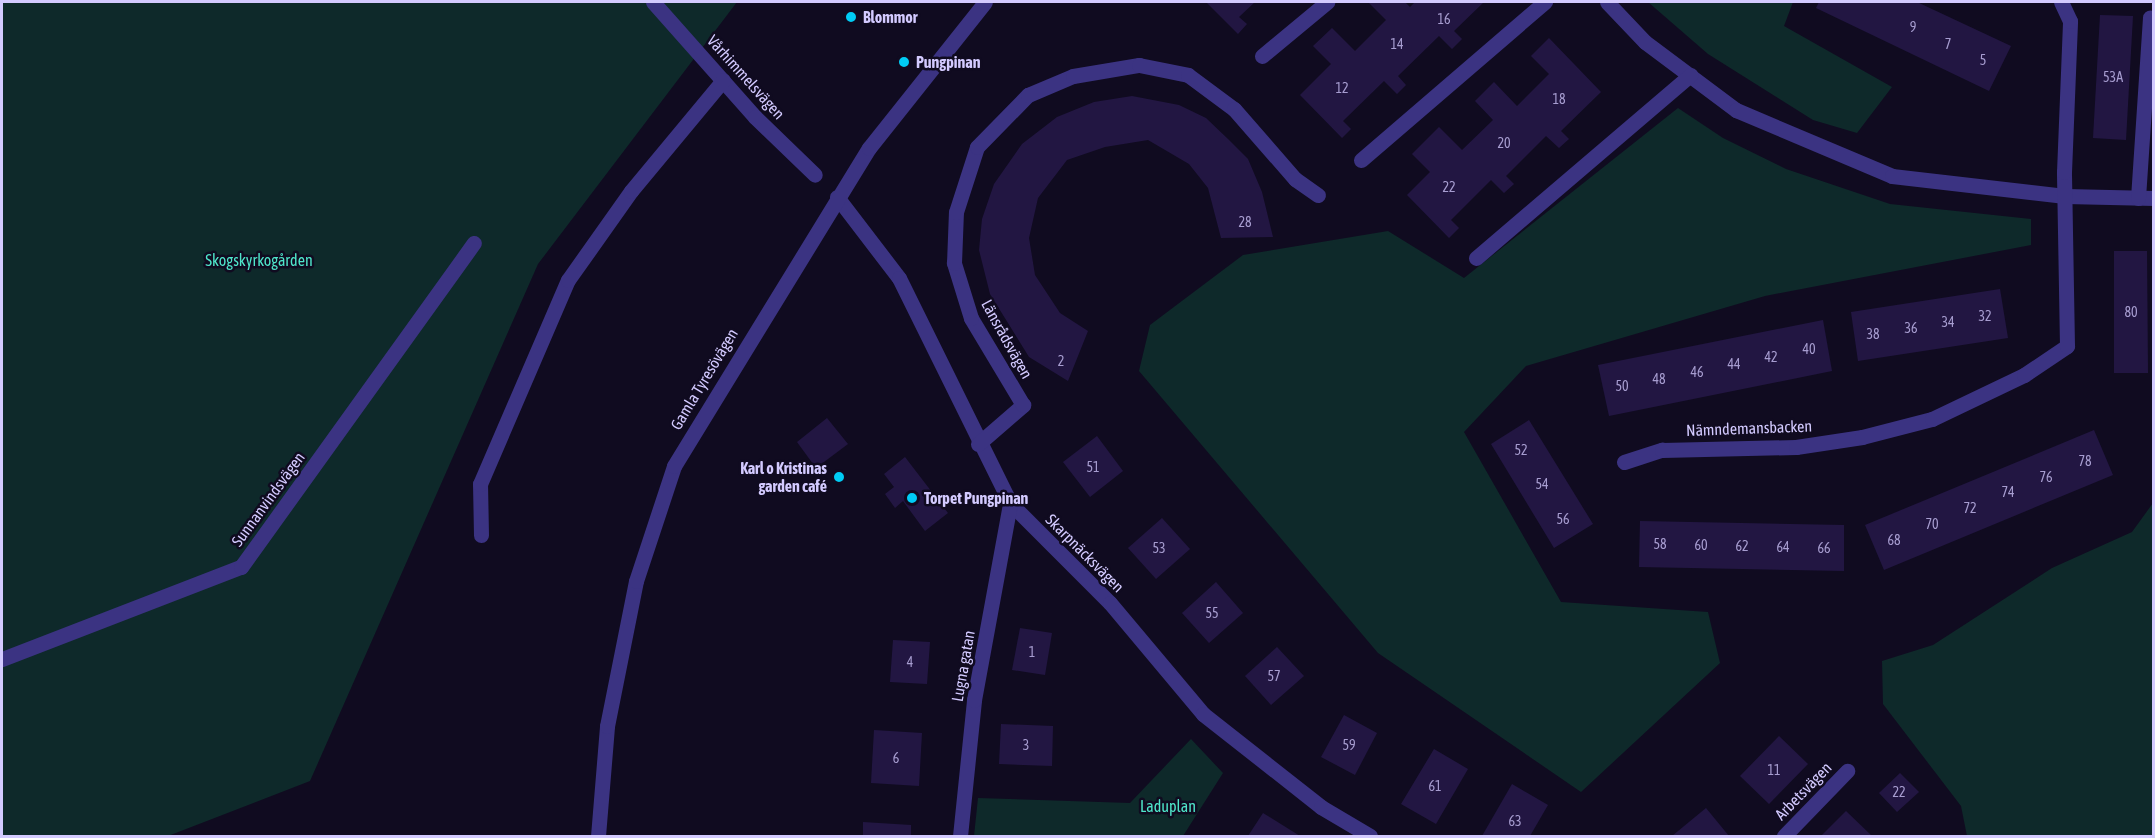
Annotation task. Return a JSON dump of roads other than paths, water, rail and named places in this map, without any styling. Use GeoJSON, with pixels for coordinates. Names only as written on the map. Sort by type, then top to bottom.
{"type":"FeatureCollection","features":[{"type":"Feature","properties":{"kind":"street","name":"Vårhimmelsvägen"},"geometry":{"type":"LineString","coordinates":[[653,2],[723,80],[815,175]]}},
{"type":"Feature","properties":{"kind":"street","name":"Gamla Tyresövägen"},"geometry":{"type":"LineString","coordinates":[[598,837],[607,726],[636,580],[674,466],[837,197],[985,2]]}},
{"type":"Feature","properties":{"kind":"street"},"geometry":{"type":"LineString","coordinates":[[1262,56],[1327,2]]}},
{"type":"Feature","properties":{"kind":"street"},"geometry":{"type":"LineString","coordinates":[[1361,160],[1545,2]]}},
{"type":"Feature","properties":{"kind":"street"},"geometry":{"type":"LineString","coordinates":[[1608,2],[1646,42],[1736,111],[1892,176],[2065,196],[2146,198],[2150,17]]}},
{"type":"Feature","properties":{"kind":"street","name":"Nämndemansbacken"},"geometry":{"type":"LineString","coordinates":[[1624,462],[1662,450],[1796,447],[1862,437],[1932,419],[2024,375],[2067,346],[2065,196],[2070,21],[2061,2]]}},
{"type":"Feature","properties":{"kind":"street","name":"Länsrådsvägen"},"geometry":{"type":"LineString","coordinates":[[978,444],[1023,405],[972,318],[954,263],[956,212],[977,147],[1028,95],[1073,75],[1139,65],[1188,75],[1234,108],[1295,179],[1318,195]]}},
{"type":"Feature","properties":{"kind":"street"},"geometry":{"type":"LineString","coordinates":[[1476,258],[1690,75]]}},
{"type":"Feature","properties":{"kind":"street"},"geometry":{"type":"LineString","coordinates":[[481,535],[480,484],[568,280],[631,191],[723,80]]}},
{"type":"Feature","properties":{"kind":"street","name":"Skarpnäcksvägen"},"geometry":{"type":"LineString","coordinates":[[837,197],[899,278],[978,444],[1010,503],[1110,603],[1203,714],[1321,807],[1370,837]]}},
{"type":"Feature","properties":{"kind":"street","name":"Sunnanvindsvägen"},"geometry":{"type":"LineString","coordinates":[[2,659],[241,567],[474,243]]}},
{"type":"Feature","properties":{"kind":"street","name":"Lugna gatan"},"geometry":{"type":"LineString","coordinates":[[960,837],[974,700],[1010,503]]}},
{"type":"Feature","properties":{"kind":"street","name":"Arbetsvägen"},"geometry":{"type":"LineString","coordinates":[[1784,837],[1847,771]]}},
{"type":"Feature","properties":{"kind":"place","name":"Blommor"},"geometry":{"type":"Point","coordinates":[851,17]}},
{"type":"Feature","properties":{"kind":"place","name":"Pungpinan"},"geometry":{"type":"Point","coordinates":[904,62]}},
{"type":"Feature","properties":{"kind":"place","name":"Karl o Kristinas garden café"},"geometry":{"type":"Point","coordinates":[839,477]}},
{"type":"Feature","properties":{"kind":"place","name":"Torpet Pungpinan"},"geometry":{"type":"Point","coordinates":[912,498]}},
{"type":"Feature","properties":{"kind":"park label","name":"Skogskyrkogården"},"geometry":{"type":"Point","coordinates":[259,260]}},
{"type":"Feature","properties":{"kind":"park label","name":"Laduplan"},"geometry":{"type":"Point","coordinates":[1168,806]}}]}
